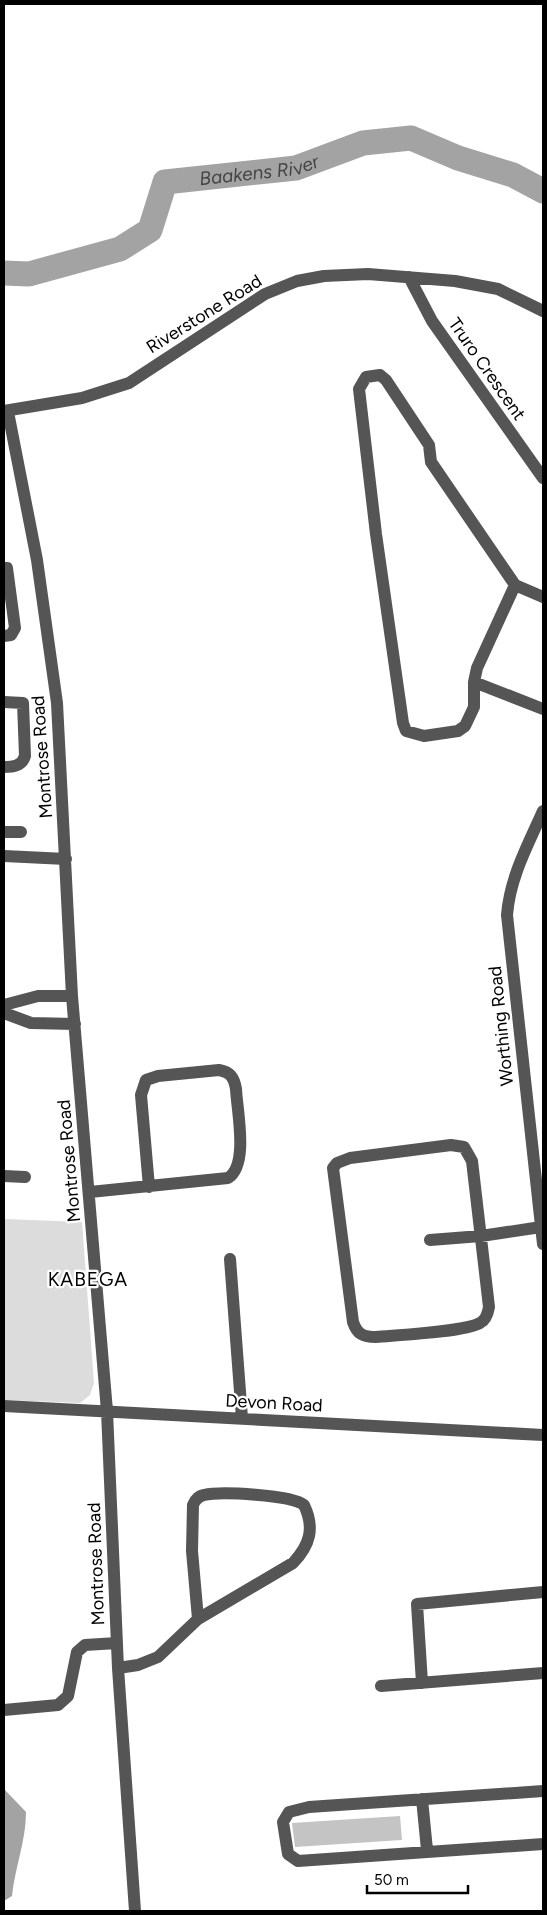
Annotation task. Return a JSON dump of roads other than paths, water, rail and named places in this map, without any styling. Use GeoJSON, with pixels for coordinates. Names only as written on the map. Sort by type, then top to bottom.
{"type":"FeatureCollection","features":[{"type":"Feature","properties":{"kind":"street","name":"Riverstone Road"},"geometry":{"type":"LineString","coordinates":[[6,411],[82,398],[130,383],[265,294],[296,281],[324,276],[409,276],[455,280],[498,289],[543,311]]}},
{"type":"Feature","properties":{"kind":"street","name":"Truro Crescent"},"geometry":{"type":"LineString","coordinates":[[409,276],[432,321],[543,478]]}},
{"type":"Feature","properties":{"kind":"street"},"geometry":{"type":"LineString","coordinates":[[515,585],[477,668],[474,682],[474,707],[465,726],[458,732],[424,736],[406,731],[403,723],[377,543],[359,389],[366,377],[380,375],[386,380],[429,445],[431,462],[515,585],[543,597]]}},
{"type":"Feature","properties":{"kind":"street","name":"Montrose Road"},"geometry":{"type":"LineString","coordinates":[[6,411],[37,560],[57,703],[72,996],[107,1411],[118,1668],[135,1911]]}},
{"type":"Feature","properties":{"kind":"street"},"geometry":{"type":"LineString","coordinates":[[4,568],[7,568],[15,628],[11,635],[4,636]]}},
{"type":"Feature","properties":{"kind":"street"},"geometry":{"type":"LineString","coordinates":[[474,682],[543,708]]}},
{"type":"Feature","properties":{"kind":"street"},"geometry":{"type":"LineString","coordinates":[[4,702],[23,703],[25,756],[24,760],[16,766],[4,767]]}},
{"type":"Feature","properties":{"kind":"street","name":"Worthing Road"},"geometry":{"type":"LineString","coordinates":[[543,810],[508,892],[507,915],[543,1244]]}},
{"type":"Feature","properties":{"kind":"street"},"geometry":{"type":"LineString","coordinates":[[4,832],[20,832]]}},
{"type":"Feature","properties":{"kind":"street"},"geometry":{"type":"LineString","coordinates":[[4,856],[66,859]]}},
{"type":"Feature","properties":{"kind":"street"},"geometry":{"type":"LineString","coordinates":[[4,1005],[38,996],[72,996]]}},
{"type":"Feature","properties":{"kind":"street"},"geometry":{"type":"LineString","coordinates":[[4,1013],[31,1023],[75,1024]]}},
{"type":"Feature","properties":{"kind":"street"},"geometry":{"type":"LineString","coordinates":[[90,1192],[149,1187],[228,1178],[234,1175],[240,1156],[236,1088],[228,1072],[218,1070],[158,1076],[146,1080],[141,1094],[149,1187]]}},
{"type":"Feature","properties":{"kind":"street"},"geometry":{"type":"LineString","coordinates":[[451,1145],[464,1147],[469,1154],[474,1169],[481,1236],[489,1307],[487,1316],[482,1322],[464,1328],[376,1337],[362,1336],[358,1333],[353,1322],[334,1168],[337,1163],[350,1158],[451,1145]]}},
{"type":"Feature","properties":{"kind":"street"},"geometry":{"type":"LineString","coordinates":[[4,1176],[25,1177]]}},
{"type":"Feature","properties":{"kind":"street"},"geometry":{"type":"LineString","coordinates":[[430,1240],[481,1236],[541,1227]]}},
{"type":"Feature","properties":{"kind":"street"},"geometry":{"type":"LineString","coordinates":[[230,1259],[242,1418]]}},
{"type":"Feature","properties":{"kind":"street","name":"Devon Road"},"geometry":{"type":"LineString","coordinates":[[4,1406],[543,1435]]}},
{"type":"Feature","properties":{"kind":"street"},"geometry":{"type":"LineString","coordinates":[[118,1668],[138,1665],[158,1657],[198,1619],[282,1570],[299,1556],[310,1539],[310,1521],[304,1506],[293,1499],[274,1496],[206,1494],[196,1499],[192,1505],[192,1551],[198,1619]]}},
{"type":"Feature","properties":{"kind":"street"},"geometry":{"type":"LineString","coordinates":[[422,1683],[417,1604],[543,1592],[543,1599]]}},
{"type":"Feature","properties":{"kind":"street"},"geometry":{"type":"LineString","coordinates":[[4,1710],[58,1704],[68,1696],[77,1652],[85,1645],[117,1643]]}},
{"type":"Feature","properties":{"kind":"street"},"geometry":{"type":"LineString","coordinates":[[381,1686],[543,1673]]}},
{"type":"Feature","properties":{"kind":"street"},"geometry":{"type":"LineString","coordinates":[[543,1791],[297,1809],[285,1816],[284,1837],[288,1854],[298,1861],[427,1850],[543,1844]]}},
{"type":"Feature","properties":{"kind":"street"},"geometry":{"type":"LineString","coordinates":[[422,1799],[427,1850]]}},
{"type":"Feature","properties":{"kind":"waterway","name":"Baakens River"},"geometry":{"type":"LineString","coordinates":[[4,273],[29,274],[120,249],[150,230],[165,182],[296,168],[363,143],[411,138],[458,158],[513,175],[543,191]]}},
{"type":"Feature","properties":{"kind":"district","name":"KABEGA"},"geometry":{"type":"Point","coordinates":[88,1279]}}]}
